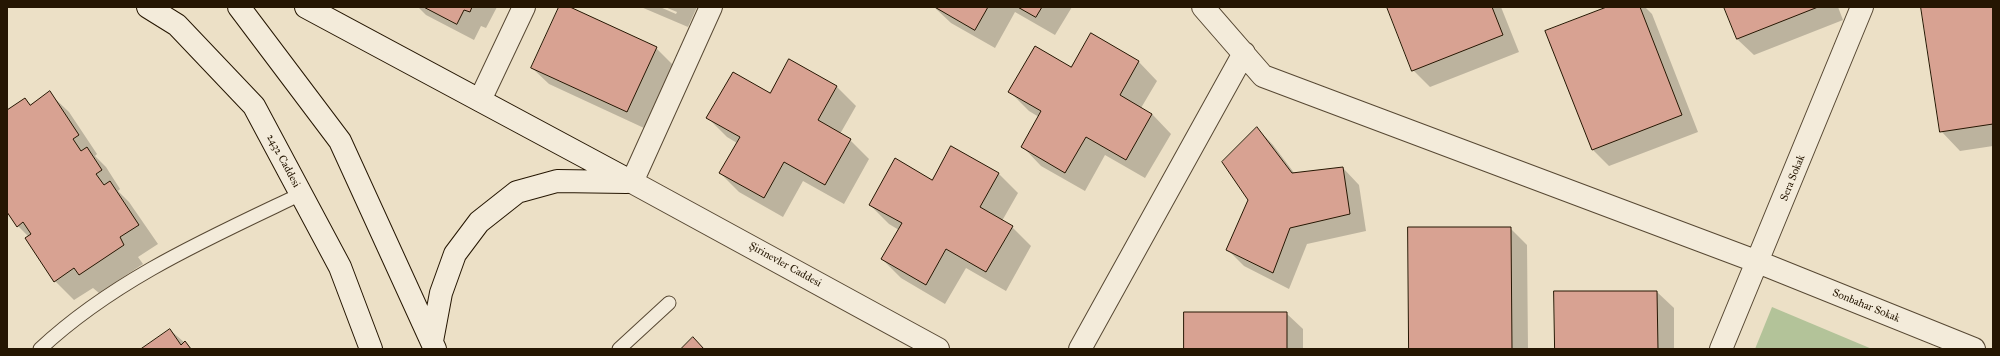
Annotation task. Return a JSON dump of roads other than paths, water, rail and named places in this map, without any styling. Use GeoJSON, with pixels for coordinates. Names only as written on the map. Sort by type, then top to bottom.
{"type":"FeatureCollection","features":[{"type":"Feature","properties":{"kind":"street","name":"2432 Caddesi"},"geometry":{"type":"LineString","coordinates":[[148,7],[177,25],[254,106],[340,267],[371,349]]}},
{"type":"Feature","properties":{"kind":"street"},"geometry":{"type":"LineString","coordinates":[[238,7],[340,141],[434,345]]}},
{"type":"Feature","properties":{"kind":"street","name":"Şirinevler Caddesi"},"geometry":{"type":"LineString","coordinates":[[306,7],[632,182],[938,349]]}},
{"type":"Feature","properties":{"kind":"street"},"geometry":{"type":"LineString","coordinates":[[480,100],[524,7]]}},
{"type":"Feature","properties":{"kind":"street"},"geometry":{"type":"LineString","coordinates":[[434,345],[441,293],[455,254],[480,222],[517,192],[557,181],[632,182],[711,7]]}},
{"type":"Feature","properties":{"kind":"street","name":"Sonbahar Sokak"},"geometry":{"type":"LineString","coordinates":[[1203,7],[1263,76],[1758,262],[1974,349]]}},
{"type":"Feature","properties":{"kind":"street","name":"Sera Sokak"},"geometry":{"type":"LineString","coordinates":[[1721,349],[1862,7]]}},
{"type":"Feature","properties":{"kind":"street"},"geometry":{"type":"LineString","coordinates":[[1080,349],[1244,53]]}},
{"type":"Feature","properties":{"kind":"lane"},"geometry":{"type":"LineString","coordinates":[[40,349],[82,314],[121,287],[161,263],[301,194]]}},
{"type":"Feature","properties":{"kind":"lane"},"geometry":{"type":"LineString","coordinates":[[619,349],[669,303]]}}]}
